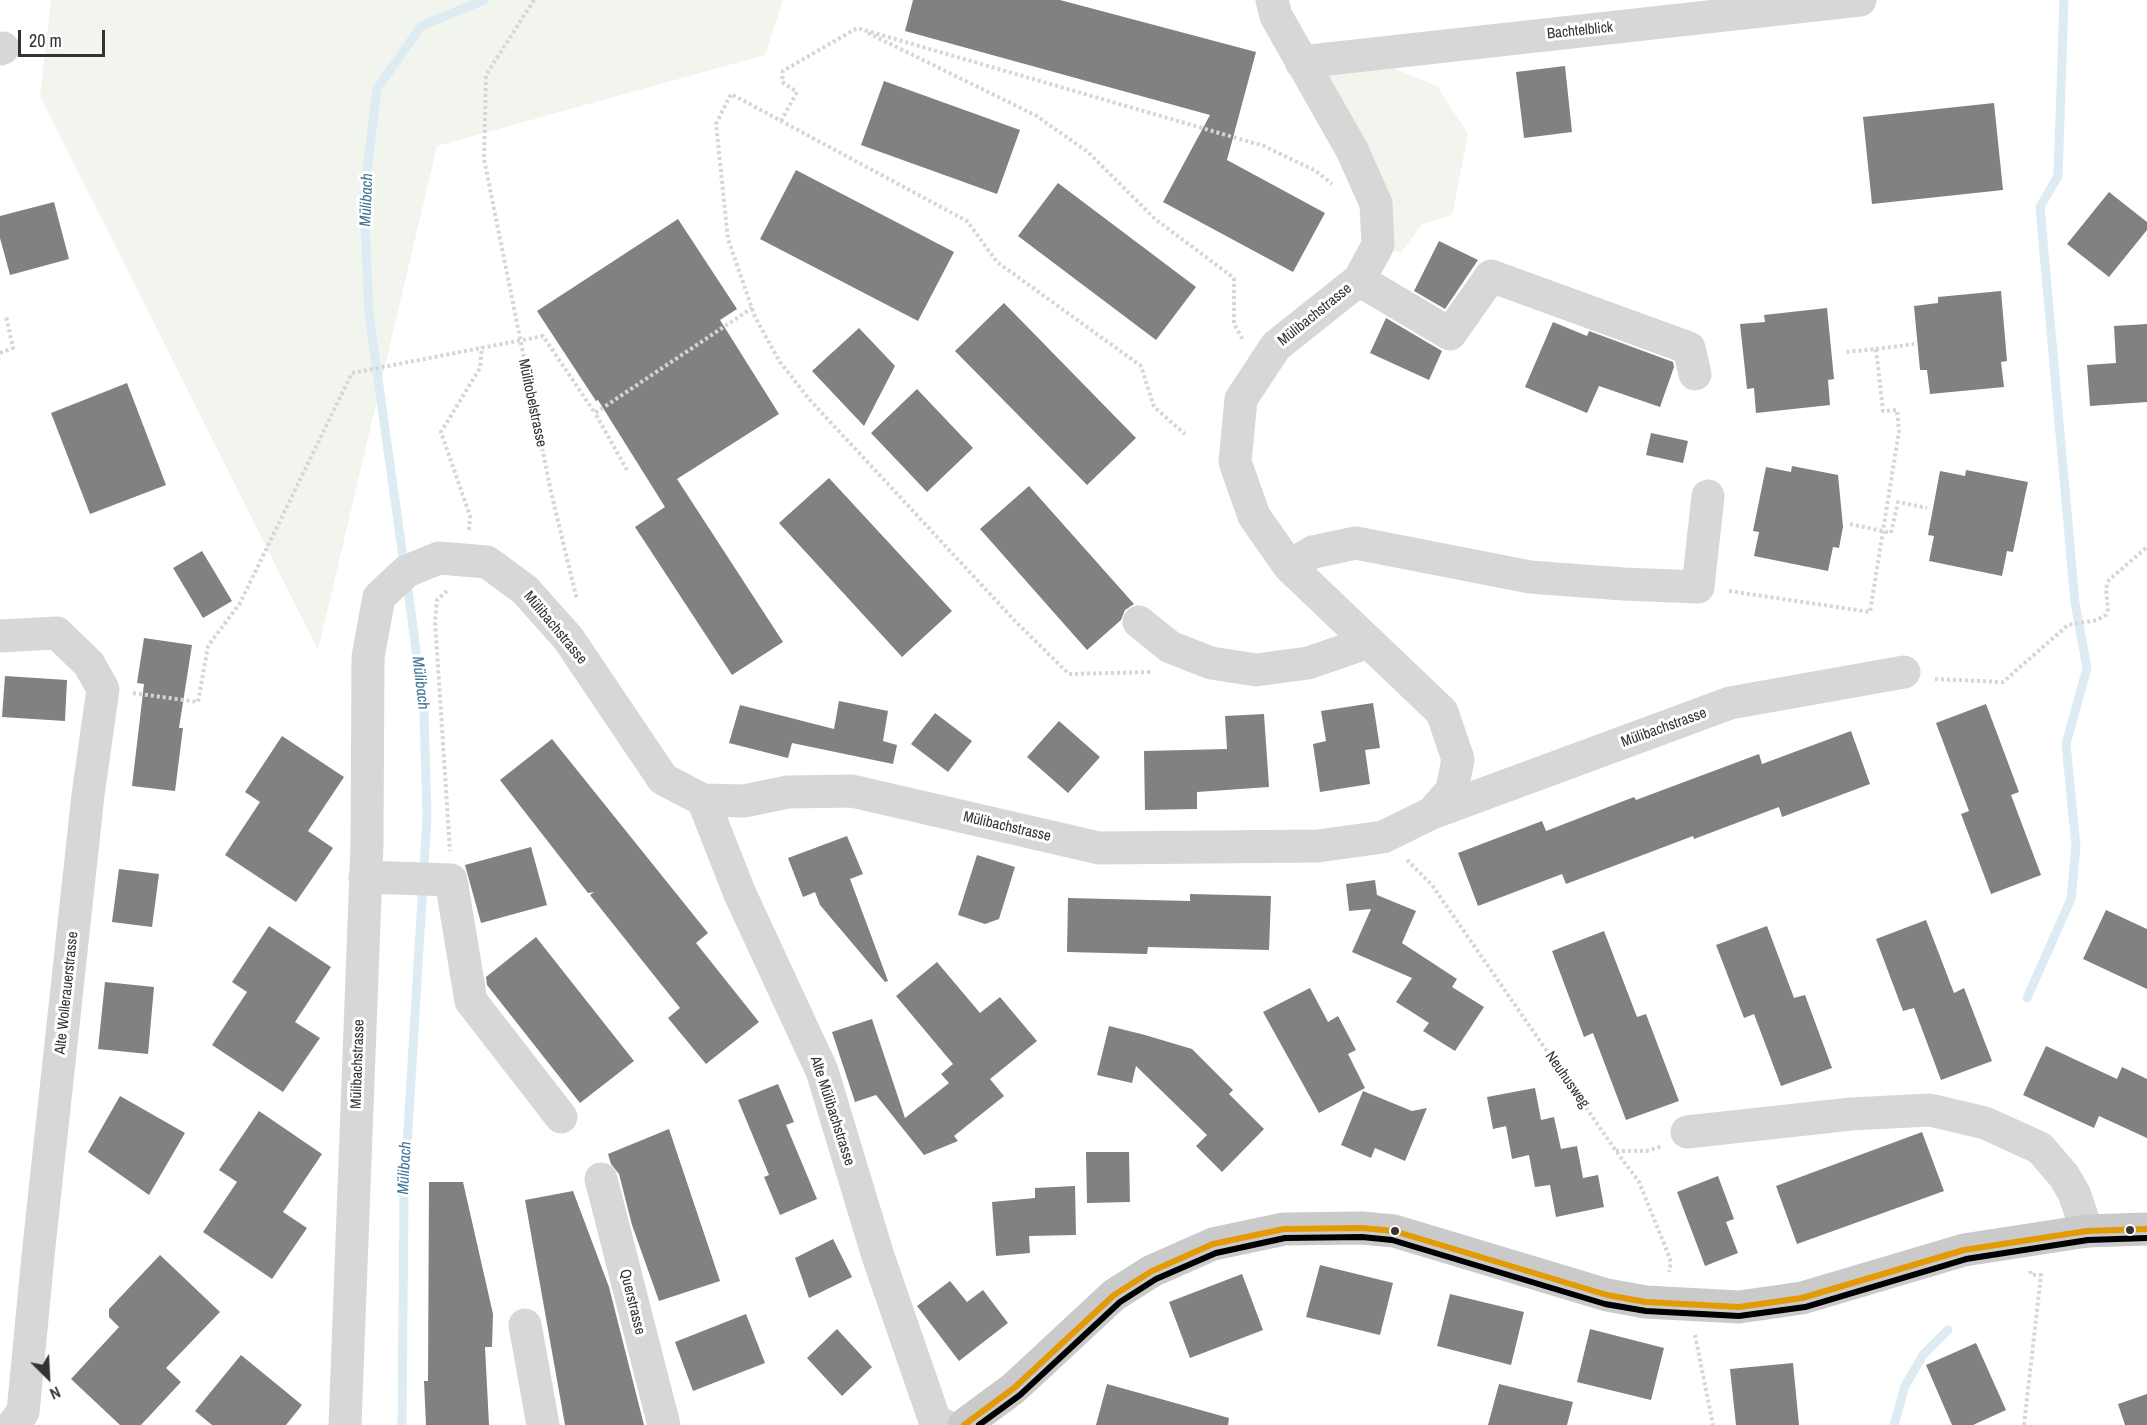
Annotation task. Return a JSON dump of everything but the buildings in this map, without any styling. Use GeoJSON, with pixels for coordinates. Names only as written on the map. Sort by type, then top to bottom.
{"type":"FeatureCollection","features":[{"type":"Feature","properties":{"kind":"main road"},"geometry":{"type":"LineString","coordinates":[[964,1425],[1014,1388],[1114,1295],[1152,1271],[1213,1244],[1284,1229],[1362,1228],[1394,1231],[1607,1295],[1646,1302],[1739,1306],[1802,1298],[1964,1250],[2087,1231],[2147,1229]]}},
{"type":"Feature","properties":{"kind":"street","name":"Mülibachstrasse"},"geometry":{"type":"LineString","coordinates":[[1272,0],[1276,16],[1352,150],[1376,204],[1378,245],[1359,280],[1276,346],[1260,370],[1241,399],[1235,462],[1254,516],[1289,566],[1442,712],[1458,759],[1452,790],[1432,813]]}},
{"type":"Feature","properties":{"kind":"street","name":"Bachtelblick"},"geometry":{"type":"LineString","coordinates":[[1301,62],[1860,0]]}},
{"type":"Feature","properties":{"kind":"street"},"geometry":{"type":"LineString","coordinates":[[1359,280],[1450,333],[1491,276],[1689,348],[1695,374]]}},
{"type":"Feature","properties":{"kind":"street"},"geometry":{"type":"LineString","coordinates":[[1289,566],[1313,552],[1356,543],[1530,577],[1698,587],[1708,496]]}},
{"type":"Feature","properties":{"kind":"street","name":"Mülibachstrasse"},"geometry":{"type":"LineString","coordinates":[[345,1425],[365,877],[368,657],[379,597],[407,571],[453,568],[487,562],[525,590],[568,638],[663,779],[703,800],[744,801],[788,792],[852,791],[1099,848],[1318,846],[1383,837],[1432,813],[1730,703],[1904,672]]}},
{"type":"Feature","properties":{"kind":"street"},"geometry":{"type":"LineString","coordinates":[[1139,622],[1170,648],[1211,663],[1256,670],[1308,663],[1369,642]]}},
{"type":"Feature","properties":{"kind":"street","name":"Alte Wollerauerstrasse"},"geometry":{"type":"LineString","coordinates":[[0,636],[57,633],[89,664],[104,689],[86,819],[23,1412],[13,1425]]}},
{"type":"Feature","properties":{"kind":"street","name":"Alte Mülibachstrasse"},"geometry":{"type":"LineString","coordinates":[[703,800],[740,894],[822,1071],[878,1256],[935,1421],[944,1425]]}},
{"type":"Feature","properties":{"kind":"street"},"geometry":{"type":"LineString","coordinates":[[365,877],[451,880],[471,1001],[561,1117]]}},
{"type":"Feature","properties":{"kind":"street"},"geometry":{"type":"LineString","coordinates":[[1687,1132],[1851,1114],[1930,1110],[1985,1123],[2040,1148],[2064,1176],[2074,1193],[2087,1231]]}},
{"type":"Feature","properties":{"kind":"street","name":"Querstrasse"},"geometry":{"type":"LineString","coordinates":[[601,1179],[664,1425]]}},
{"type":"Feature","properties":{"kind":"street"},"geometry":{"type":"LineString","coordinates":[[525,1325],[543,1425]]}},
{"type":"Feature","properties":{"kind":"path","name":"Mülitobelstrasse"},"geometry":{"type":"LineString","coordinates":[[534,0],[486,75],[484,159],[550,492],[584,624],[568,638]]}},
{"type":"Feature","properties":{"kind":"path"},"geometry":{"type":"LineString","coordinates":[[781,121],[797,92],[782,82],[783,71],[857,28],[1264,146],[1316,171],[1333,186]]}},
{"type":"Feature","properties":{"kind":"path"},"geometry":{"type":"LineString","coordinates":[[857,28],[1035,116],[1088,152],[1155,219],[1234,278],[1234,324],[1260,370]]}},
{"type":"Feature","properties":{"kind":"path"},"geometry":{"type":"LineString","coordinates":[[1151,672],[1069,674],[1008,614],[809,399],[780,362],[752,309],[728,239],[716,124],[731,94],[967,221],[997,262],[1141,366],[1154,407],[1185,434]]}},
{"type":"Feature","properties":{"kind":"path"},"geometry":{"type":"LineString","coordinates":[[595,413],[752,309]]}},
{"type":"Feature","properties":{"kind":"path"},"geometry":{"type":"LineString","coordinates":[[0,353],[13,348],[6,316]]}},
{"type":"Feature","properties":{"kind":"path"},"geometry":{"type":"LineString","coordinates":[[158,697],[198,702],[208,646],[240,603],[352,373],[543,336],[595,413],[627,470]]}},
{"type":"Feature","properties":{"kind":"path"},"geometry":{"type":"LineString","coordinates":[[1846,352],[1914,344]]}},
{"type":"Feature","properties":{"kind":"path"},"geometry":{"type":"LineString","coordinates":[[451,880],[435,621],[437,600],[453,568],[470,516],[441,432],[480,368],[482,347]]}},
{"type":"Feature","properties":{"kind":"path"},"geometry":{"type":"LineString","coordinates":[[1698,587],[1870,612],[1899,431],[1897,410],[1883,411],[1876,349]]}},
{"type":"Feature","properties":{"kind":"path"},"geometry":{"type":"LineString","coordinates":[[1850,524],[1891,533],[1898,502],[1927,508]]}},
{"type":"Feature","properties":{"kind":"path"},"geometry":{"type":"LineString","coordinates":[[1904,672],[1920,678],[2003,682],[2068,625],[2097,620],[2106,615],[2108,609],[2106,588],[2109,580],[2147,547]]}},
{"type":"Feature","properties":{"kind":"path","name":"Neuhusweg"},"geometry":{"type":"LineString","coordinates":[[1383,837],[1432,885],[1639,1182],[1668,1251],[1671,1262],[1668,1274]]}},
{"type":"Feature","properties":{"kind":"path"},"geometry":{"type":"LineString","coordinates":[[1616,1151],[1647,1151],[1671,1143],[1687,1132]]}},
{"type":"Feature","properties":{"kind":"path"},"geometry":{"type":"LineString","coordinates":[[2024,1425],[2040,1280]]}},
{"type":"Feature","properties":{"kind":"path"},"geometry":{"type":"LineString","coordinates":[[1689,1305],[1713,1425]]}},
{"type":"Feature","properties":{"kind":"shaded area"},"geometry":{"type":"Polygon","coordinates":[[[51,0],[783,0],[765,55],[437,146],[318,650],[40,96],[51,0]]]}},
{"type":"Feature","properties":{"kind":"shaded area"},"geometry":{"type":"Polygon","coordinates":[[[1355,53],[1437,86],[1468,134],[1452,215],[1422,224],[1401,253],[1378,245],[1306,70],[1355,53]]]}},
{"type":"Feature","properties":{"kind":"waterway","name":"Mülibach"},"geometry":{"type":"LineString","coordinates":[[404,565],[369,314],[364,196],[377,89],[421,26],[484,0]]}},
{"type":"Feature","properties":{"kind":"waterway"},"geometry":{"type":"LineString","coordinates":[[2027,998],[2071,899],[2076,847],[2066,744],[2087,668],[2075,603],[2040,207],[2058,176],[2064,0]]}},
{"type":"Feature","properties":{"kind":"waterway","name":"Mülibach"},"geometry":{"type":"LineString","coordinates":[[402,1425],[404,1195],[427,817],[424,713],[407,581]]}},
{"type":"Feature","properties":{"kind":"waterway"},"geometry":{"type":"LineString","coordinates":[[1894,1425],[1905,1386],[1923,1355],[1948,1330]]}},
{"type":"Feature","properties":{"kind":"transit line"},"geometry":{"type":"LineString","coordinates":[[964,1425],[1014,1388],[1114,1295],[1152,1271],[1213,1244],[1284,1229],[1362,1228],[1394,1231],[1607,1295],[1646,1302],[1739,1307],[1802,1298],[1964,1250],[2087,1231],[2147,1229]]}},
{"type":"Feature","properties":{"kind":"transit line"},"geometry":{"type":"LineString","coordinates":[[979,1425],[1020,1395],[1120,1302],[1156,1279],[1216,1253],[1285,1238],[1362,1237],[1392,1240],[1605,1304],[1646,1311],[1739,1316],[1805,1307],[1966,1259],[2088,1240],[2147,1238]]}}]}
